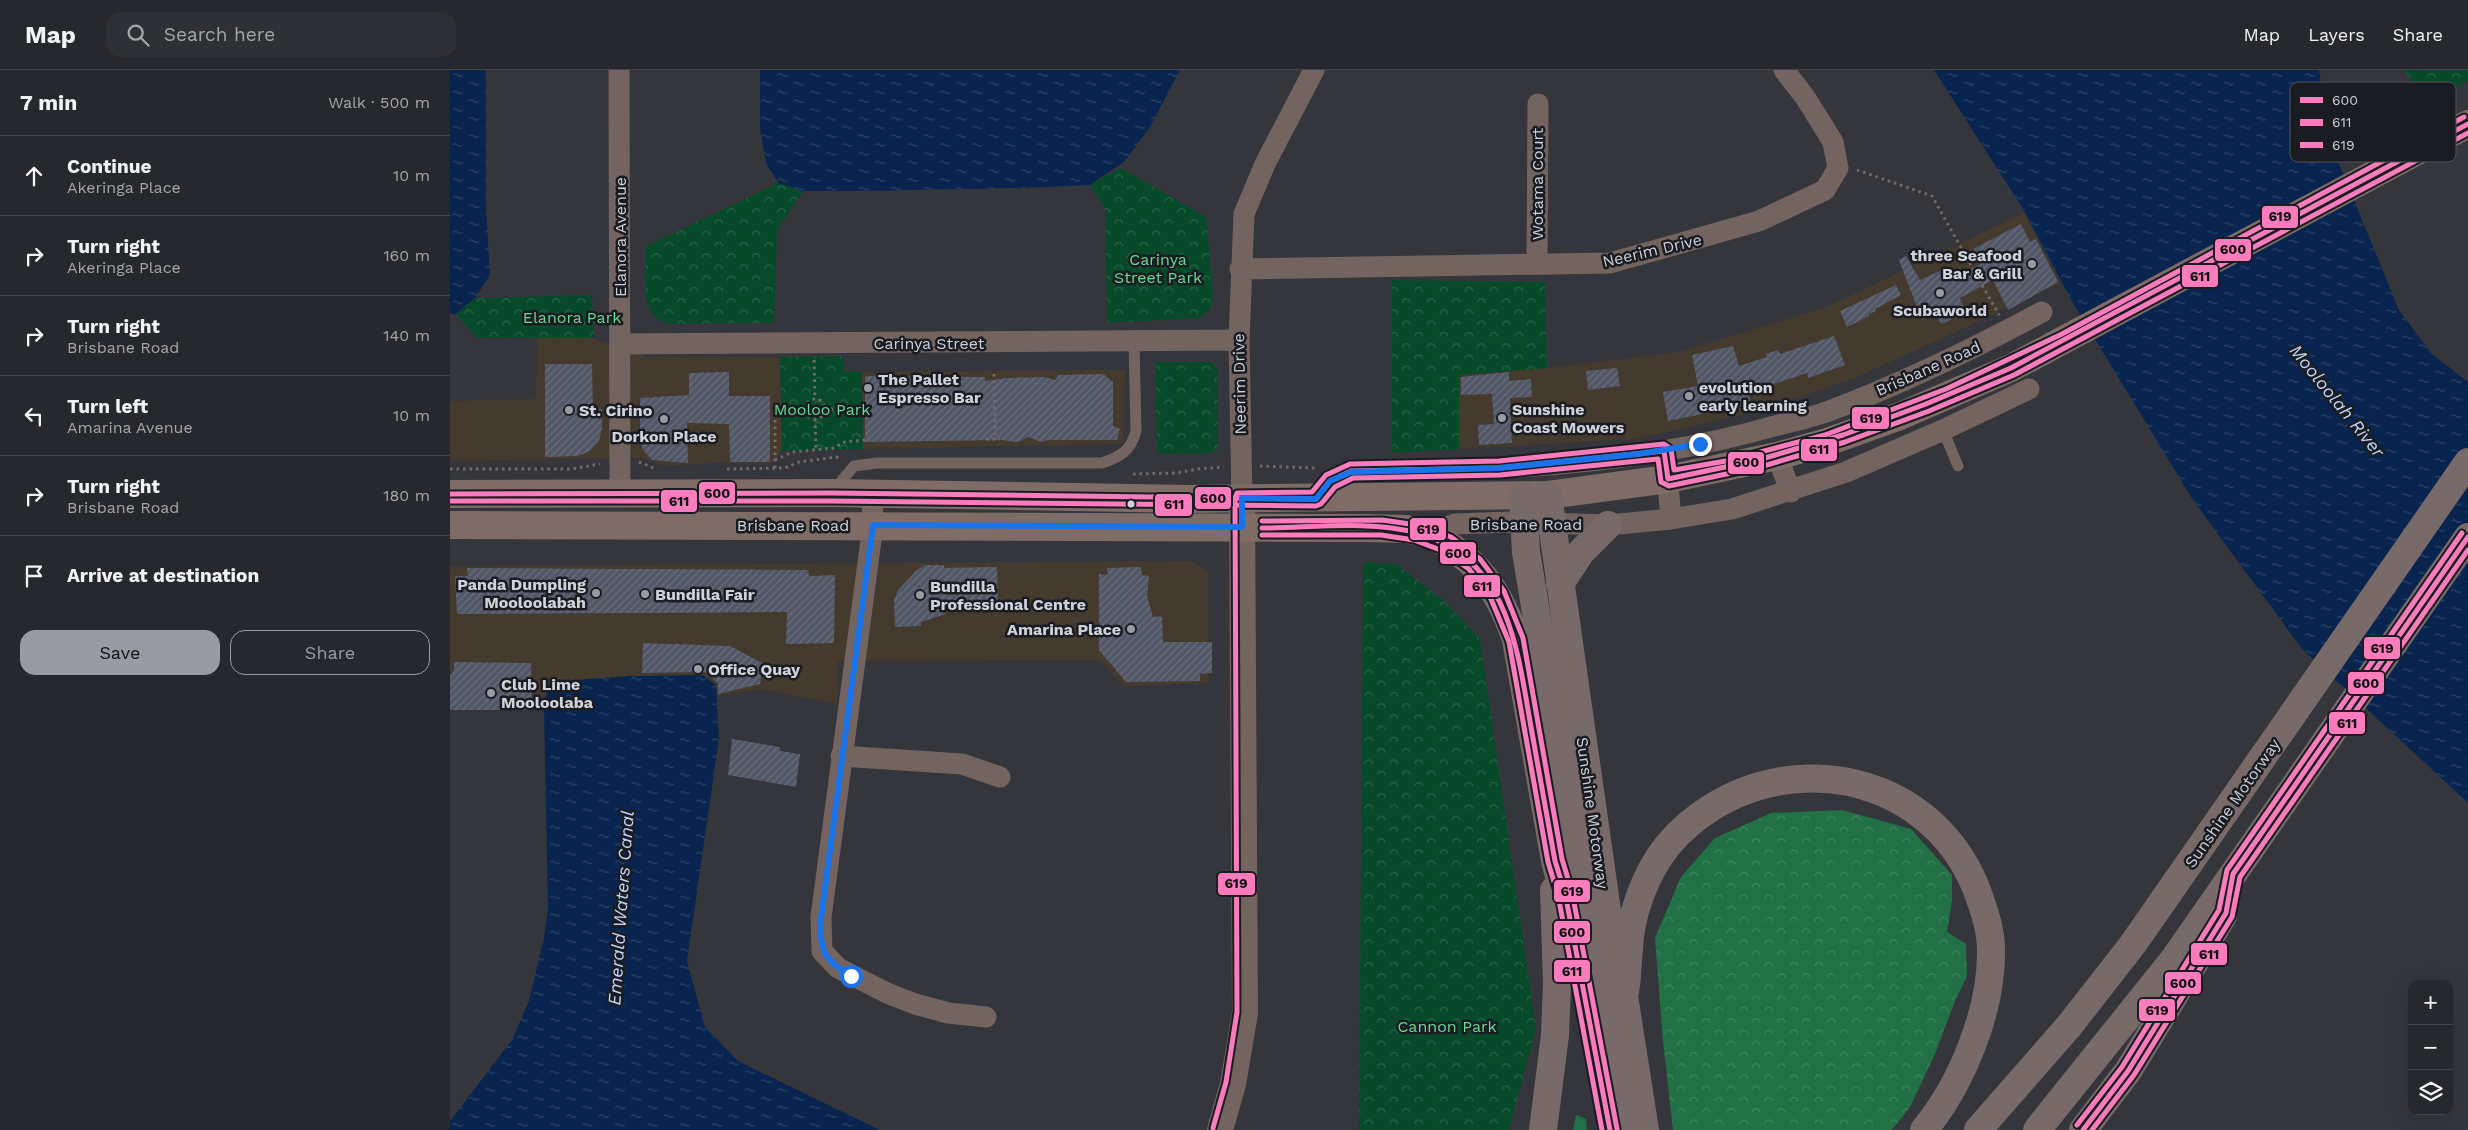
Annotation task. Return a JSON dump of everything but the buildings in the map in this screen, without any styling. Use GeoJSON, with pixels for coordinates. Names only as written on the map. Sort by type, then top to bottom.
{"type":"FeatureCollection","features":[{"type":"Feature","properties":{"kind":"highway","name":"Sunshine Motorway"},"geometry":{"type":"LineString","coordinates":[[1978,1130],[2069,1026],[2133,944],[2468,462]]}},
{"type":"Feature","properties":{"kind":"highway","name":"Sunshine Motorway"},"geometry":{"type":"LineString","coordinates":[[1536,495],[1524,523],[1526,552],[1622,1130]]}},
{"type":"Feature","properties":{"kind":"highway","name":"Sunshine Motorway"},"geometry":{"type":"LineString","coordinates":[[1536,495],[1551,524],[1614,960],[1624,996],[1645,1130]]}},
{"type":"Feature","properties":{"kind":"highway"},"geometry":{"type":"LineString","coordinates":[[1560,584],[1582,552],[1608,524]]}},
{"type":"Feature","properties":{"kind":"highway"},"geometry":{"type":"LineString","coordinates":[[1428,534],[1459,551],[1472,562],[1494,591],[1516,640],[1555,861],[1565,893],[1610,1130]]}},
{"type":"Feature","properties":{"kind":"highway"},"geometry":{"type":"LineString","coordinates":[[2037,1130],[2174,959],[2468,536]]}},
{"type":"Feature","properties":{"kind":"highway"},"geometry":{"type":"LineString","coordinates":[[1624,996],[1628,977],[1632,923],[1640,894],[1653,868],[1667,847],[1687,825],[1727,798],[1751,788],[1776,781],[1802,777],[1826,778],[1858,783],[1885,793],[1923,818],[1948,842],[1975,884],[1986,918],[1992,948],[1990,980],[1983,1015],[1965,1060],[1946,1096],[1924,1130]]}},
{"type":"Feature","properties":{"kind":"highway"},"geometry":{"type":"LineString","coordinates":[[1543,1130],[1556,1035],[1555,861]]}},
{"type":"Feature","properties":{"kind":"highway"},"geometry":{"type":"LineString","coordinates":[[2083,1130],[2128,1071],[2226,913],[2233,874]]}},
{"type":"Feature","properties":{"kind":"main road","name":"Brisbane Road"},"geometry":{"type":"LineString","coordinates":[[2456,131],[2468,124]]}},
{"type":"Feature","properties":{"kind":"main road","name":"Brisbane Road"},"geometry":{"type":"LineString","coordinates":[[450,494],[832,492],[1316,499],[1536,495],[1668,479],[1777,456],[1859,431],[1949,396],[2065,341],[2398,162]]}},
{"type":"Feature","properties":{"kind":"main road","name":"Brisbane Road"},"geometry":{"type":"LineString","coordinates":[[450,524],[1394,528],[1428,534]]}},
{"type":"Feature","properties":{"kind":"street","name":"Elanora Avenue"},"geometry":{"type":"LineString","coordinates":[[619,70],[620,494]]}},
{"type":"Feature","properties":{"kind":"street","name":"Neerim Drive"},"geometry":{"type":"LineString","coordinates":[[1242,498],[1238,340],[1244,214],[1265,164],[1314,70]]}},
{"type":"Feature","properties":{"kind":"street"},"geometry":{"type":"LineString","coordinates":[[1784,70],[1805,97],[1833,142],[1838,168]]}},
{"type":"Feature","properties":{"kind":"street","name":"Wotama Court"},"geometry":{"type":"LineString","coordinates":[[1537,264],[1538,104]]}},
{"type":"Feature","properties":{"kind":"street","name":"Neerim Drive"},"geometry":{"type":"LineString","coordinates":[[1240,269],[1610,263],[1759,221],[1825,190],[1838,168]]}},
{"type":"Feature","properties":{"kind":"street","name":"Brisbane Road"},"geometry":{"type":"LineString","coordinates":[[1316,499],[1330,481],[1351,472],[1499,468],[1664,451],[1743,435],[1828,411],[1925,371],[2042,312]]}},
{"type":"Feature","properties":{"kind":"street","name":"Carinya Street"},"geometry":{"type":"LineString","coordinates":[[620,344],[1238,340]]}},
{"type":"Feature","properties":{"kind":"street","name":"Brisbane Road"},"geometry":{"type":"LineString","coordinates":[[1428,534],[1455,524],[1608,524],[1671,519],[1732,509],[1790,492],[1846,472],[1943,430],[2029,389]]}},
{"type":"Feature","properties":{"kind":"street"},"geometry":{"type":"LineString","coordinates":[[1664,451],[1671,519]]}},
{"type":"Feature","properties":{"kind":"street"},"geometry":{"type":"LineString","coordinates":[[1777,456],[1790,492]]}},
{"type":"Feature","properties":{"kind":"street"},"geometry":{"type":"LineString","coordinates":[[872,494],[873,525],[821,918],[822,950],[838,968],[887,993],[948,1013],[986,1017]]}},
{"type":"Feature","properties":{"kind":"street"},"geometry":{"type":"LineString","coordinates":[[1220,1130],[1233,1084],[1245,1013],[1242,498]]}},
{"type":"Feature","properties":{"kind":"street"},"geometry":{"type":"LineString","coordinates":[[841,756],[962,764],[1000,777]]}},
{"type":"Feature","properties":{"kind":"lane","name":"Brisbane Road"},"geometry":{"type":"LineString","coordinates":[[832,492],[854,466],[870,464],[1102,463],[1114,459],[1122,455],[1132,444],[1136,432],[1134,342]]}},
{"type":"Feature","properties":{"kind":"lane"},"geometry":{"type":"LineString","coordinates":[[1943,430],[1958,466]]}},
{"type":"Feature","properties":{"kind":"path"},"geometry":{"type":"LineString","coordinates":[[1838,168],[1856,169],[1932,196],[2008,330]]}},
{"type":"Feature","properties":{"kind":"path"},"geometry":{"type":"LineString","coordinates":[[814,343],[815,399]]}},
{"type":"Feature","properties":{"kind":"path"},"geometry":{"type":"LineString","coordinates":[[994,374],[994,439]]}},
{"type":"Feature","properties":{"kind":"path"},"geometry":{"type":"LineString","coordinates":[[815,399],[823,402],[824,410],[821,417],[815,419],[806,414],[805,410],[807,403],[815,399]]}},
{"type":"Feature","properties":{"kind":"path"},"geometry":{"type":"LineString","coordinates":[[824,410],[860,409]]}},
{"type":"Feature","properties":{"kind":"path"},"geometry":{"type":"LineString","coordinates":[[776,468],[775,410],[805,410]]}},
{"type":"Feature","properties":{"kind":"path"},"geometry":{"type":"LineString","coordinates":[[815,419],[816,450]]}},
{"type":"Feature","properties":{"kind":"path"},"geometry":{"type":"LineString","coordinates":[[986,438],[1000,439]]}},
{"type":"Feature","properties":{"kind":"path"},"geometry":{"type":"LineString","coordinates":[[776,460],[793,452],[833,448],[845,442],[865,440]]}},
{"type":"Feature","properties":{"kind":"path"},"geometry":{"type":"LineString","coordinates":[[1266,466],[1267,473]]}},
{"type":"Feature","properties":{"kind":"shaded area"},"geometry":{"type":"Polygon","coordinates":[[[2024,213],[2060,284],[1855,378],[1760,411],[1635,439],[1459,449],[1459,375],[1547,368],[1679,352],[1824,308],[2024,213]]]}},
{"type":"Feature","properties":{"kind":"shaded area"},"geometry":{"type":"Polygon","coordinates":[[[537,338],[594,338],[648,357],[780,357],[782,451],[771,464],[713,463],[666,466],[639,458],[450,461],[450,401],[536,399],[537,338]]]}},
{"type":"Feature","properties":{"kind":"shaded area"},"geometry":{"type":"Polygon","coordinates":[[[1125,370],[1124,444],[863,449],[862,372],[1125,370]]]}},
{"type":"Feature","properties":{"kind":"shaded area"},"geometry":{"type":"Polygon","coordinates":[[[1191,561],[1208,573],[1209,683],[1124,686],[1100,660],[838,661],[838,704],[761,689],[717,696],[716,685],[547,691],[544,710],[450,711],[450,566],[1191,561]]]}},
{"type":"Feature","properties":{"kind":"green space"},"geometry":{"type":"Polygon","coordinates":[[[2403,70],[2468,70],[2468,81],[2456,87],[2456,82],[2413,82],[2403,70]]]}},
{"type":"Feature","properties":{"kind":"green space","name":"Carinya Street Park"},"geometry":{"type":"Polygon","coordinates":[[[1121,168],[1206,217],[1213,295],[1210,309],[1199,318],[1107,323],[1105,208],[1090,185],[1121,168]]]}},
{"type":"Feature","properties":{"kind":"green space"},"geometry":{"type":"Polygon","coordinates":[[[778,183],[803,191],[777,230],[774,323],[671,324],[656,318],[651,311],[646,294],[645,247],[778,183]]]}},
{"type":"Feature","properties":{"kind":"green space"},"geometry":{"type":"Polygon","coordinates":[[[1392,280],[1545,282],[1547,368],[1459,375],[1459,449],[1392,453],[1392,280]]]}},
{"type":"Feature","properties":{"kind":"green space","name":"Elanora Park"},"geometry":{"type":"Polygon","coordinates":[[[592,295],[594,338],[477,338],[456,314],[475,298],[592,295]]]}},
{"type":"Feature","properties":{"kind":"green space","name":"Mooloo Park"},"geometry":{"type":"Polygon","coordinates":[[[844,356],[844,371],[862,372],[863,449],[782,451],[780,357],[844,356]]]}},
{"type":"Feature","properties":{"kind":"green space"},"geometry":{"type":"Polygon","coordinates":[[[1155,362],[1212,362],[1217,368],[1218,448],[1210,453],[1157,454],[1155,362]]]}},
{"type":"Feature","properties":{"kind":"green space","name":"Cannon Park"},"geometry":{"type":"Polygon","coordinates":[[[1363,562],[1396,564],[1443,600],[1480,639],[1536,1029],[1509,1130],[1359,1130],[1363,562]]]}},
{"type":"Feature","properties":{"kind":"green space"},"geometry":{"type":"Polygon","coordinates":[[[1842,810],[1911,829],[1952,875],[1952,901],[1947,932],[1966,944],[1967,976],[1955,1001],[1935,1054],[1910,1107],[1892,1130],[1673,1130],[1663,1041],[1655,938],[1681,877],[1715,838],[1771,813],[1842,810]]]}},
{"type":"Feature","properties":{"kind":"green space"},"geometry":{"type":"Polygon","coordinates":[[[1576,1115],[1586,1119],[1587,1130],[1573,1130],[1576,1115]]]}},
{"type":"Feature","properties":{"kind":"water"},"geometry":{"type":"Polygon","coordinates":[[[450,70],[486,70],[486,207],[490,275],[475,298],[456,314],[450,314],[450,70]]]}},
{"type":"Feature","properties":{"kind":"water"},"geometry":{"type":"Polygon","coordinates":[[[760,70],[1180,70],[1150,127],[1125,161],[1090,185],[1023,188],[803,191],[778,183],[766,163],[760,129],[760,70]]]}},
{"type":"Feature","properties":{"kind":"water","name":"Mooloolah River"},"geometry":{"type":"Polygon","coordinates":[[[1934,70],[2319,70],[2321,82],[2290,82],[2290,162],[2338,162],[2399,310],[2431,353],[2468,382],[2468,803],[2302,649],[2193,500],[2074,305],[2023,209],[1934,70]]]}},
{"type":"Feature","properties":{"kind":"water","name":"Emerald Waters Canal"},"geometry":{"type":"Polygon","coordinates":[[[703,675],[716,685],[719,739],[687,961],[705,1027],[738,1061],[880,1130],[450,1130],[450,1121],[512,1040],[529,1001],[544,937],[548,908],[544,710],[547,691],[560,681],[630,676],[703,675]]]}},
{"type":"Feature","properties":{"kind":"transit line","name":"619"},"geometry":{"type":"LineString","coordinates":[[2456,121],[2464,117]]}},
{"type":"Feature","properties":{"kind":"transit line","name":"600"},"geometry":{"type":"LineString","coordinates":[[2456,130],[2468,124]]}},
{"type":"Feature","properties":{"kind":"transit line","name":"611"},"geometry":{"type":"LineString","coordinates":[[2456,139],[2468,133]]}},
{"type":"Feature","properties":{"kind":"transit line","name":"619"},"geometry":{"type":"LineString","coordinates":[[1213,1128],[1226,1082],[1237,1012],[1235,499],[1237,493],[1312,492],[1326,475],[1350,464],[1499,461],[1664,444],[1671,449],[1674,470],[1726,461],[1825,435],[1946,389],[2062,334],[2381,162]]}},
{"type":"Feature","properties":{"kind":"transit line","name":"600"},"geometry":{"type":"LineString","coordinates":[[450,494],[832,493],[1316,499],[1330,481],[1351,471],[1499,468],[1664,451],[1668,479],[1758,460],[1843,435],[1926,404],[2011,368],[2397,162]]}},
{"type":"Feature","properties":{"kind":"transit line","name":"611"},"geometry":{"type":"LineString","coordinates":[[450,501],[832,501],[1316,506],[1321,504],[1335,487],[1353,478],[1500,475],[1658,459],[1661,482],[1669,486],[1760,467],[1845,442],[1929,411],[2014,375],[2414,162]]}},
{"type":"Feature","properties":{"kind":"transit line","name":"619"},"geometry":{"type":"LineString","coordinates":[[1262,521],[1382,520],[1417,525],[1451,537],[1480,559],[1504,591],[1523,638],[1562,859],[1572,892],[1617,1129]]}},
{"type":"Feature","properties":{"kind":"transit line","name":"600"},"geometry":{"type":"LineString","coordinates":[[1262,528],[1360,526],[1399,529],[1417,533],[1448,545],[1472,563],[1490,585],[1503,610],[1513,637],[1520,667],[1555,861],[1565,893],[1610,1130]]}},
{"type":"Feature","properties":{"kind":"transit line","name":"619"},"geometry":{"type":"LineString","coordinates":[[2077,1125],[2122,1067],[2219,910],[2227,870],[2462,533]]}},
{"type":"Feature","properties":{"kind":"transit line","name":"611"},"geometry":{"type":"LineString","coordinates":[[1262,535],[1381,535],[1414,540],[1443,551],[1469,569],[1491,599],[1509,642],[1548,862],[1558,895],[1602,1130]]}},
{"type":"Feature","properties":{"kind":"transit line","name":"600"},"geometry":{"type":"LineString","coordinates":[[2083,1130],[2128,1071],[2226,913],[2233,874],[2468,537]]}},
{"type":"Feature","properties":{"kind":"transit line","name":"611"},"geometry":{"type":"LineString","coordinates":[[2092,1130],[2134,1075],[2232,917],[2240,877],[2468,550]]}},
{"type":"Feature","properties":{"kind":"place","name":"three Seafood Bar & Grill"},"geometry":{"type":"Point","coordinates":[2032,264]}},
{"type":"Feature","properties":{"kind":"place","name":"Scubaworld"},"geometry":{"type":"Point","coordinates":[1940,293]}},
{"type":"Feature","properties":{"kind":"place","name":"The Pallet Espresso Bar"},"geometry":{"type":"Point","coordinates":[868,388]}},
{"type":"Feature","properties":{"kind":"place","name":"evolution early learning"},"geometry":{"type":"Point","coordinates":[1689,396]}},
{"type":"Feature","properties":{"kind":"place","name":"St. Cirino"},"geometry":{"type":"Point","coordinates":[569,410]}},
{"type":"Feature","properties":{"kind":"place","name":"Sunshine Coast Mowers"},"geometry":{"type":"Point","coordinates":[1502,418]}},
{"type":"Feature","properties":{"kind":"place","name":"Dorkon Place"},"geometry":{"type":"Point","coordinates":[664,419]}},
{"type":"Feature","properties":{"kind":"place","name":"Panda Dumpling Mooloolabah"},"geometry":{"type":"Point","coordinates":[596,593]}},
{"type":"Feature","properties":{"kind":"place","name":"Bundilla Fair"},"geometry":{"type":"Point","coordinates":[645,594]}},
{"type":"Feature","properties":{"kind":"place","name":"Bundilla Professional Centre"},"geometry":{"type":"Point","coordinates":[920,595]}},
{"type":"Feature","properties":{"kind":"place","name":"Amarina Place"},"geometry":{"type":"Point","coordinates":[1131,629]}},
{"type":"Feature","properties":{"kind":"place","name":"Office Quay"},"geometry":{"type":"Point","coordinates":[698,669]}},
{"type":"Feature","properties":{"kind":"place","name":"Club Lime Mooloolaba"},"geometry":{"type":"Point","coordinates":[491,693]}},
{"type":"Feature","properties":{"kind":"route"},"geometry":{"type":"LineString","coordinates":[[851,976],[829,960],[822,950],[820,938],[841,756],[873,525],[1242,527],[1242,498],[1316,499],[1330,481],[1340,475],[1351,472],[1547,465],[1664,451],[1700,444]]}}]}
